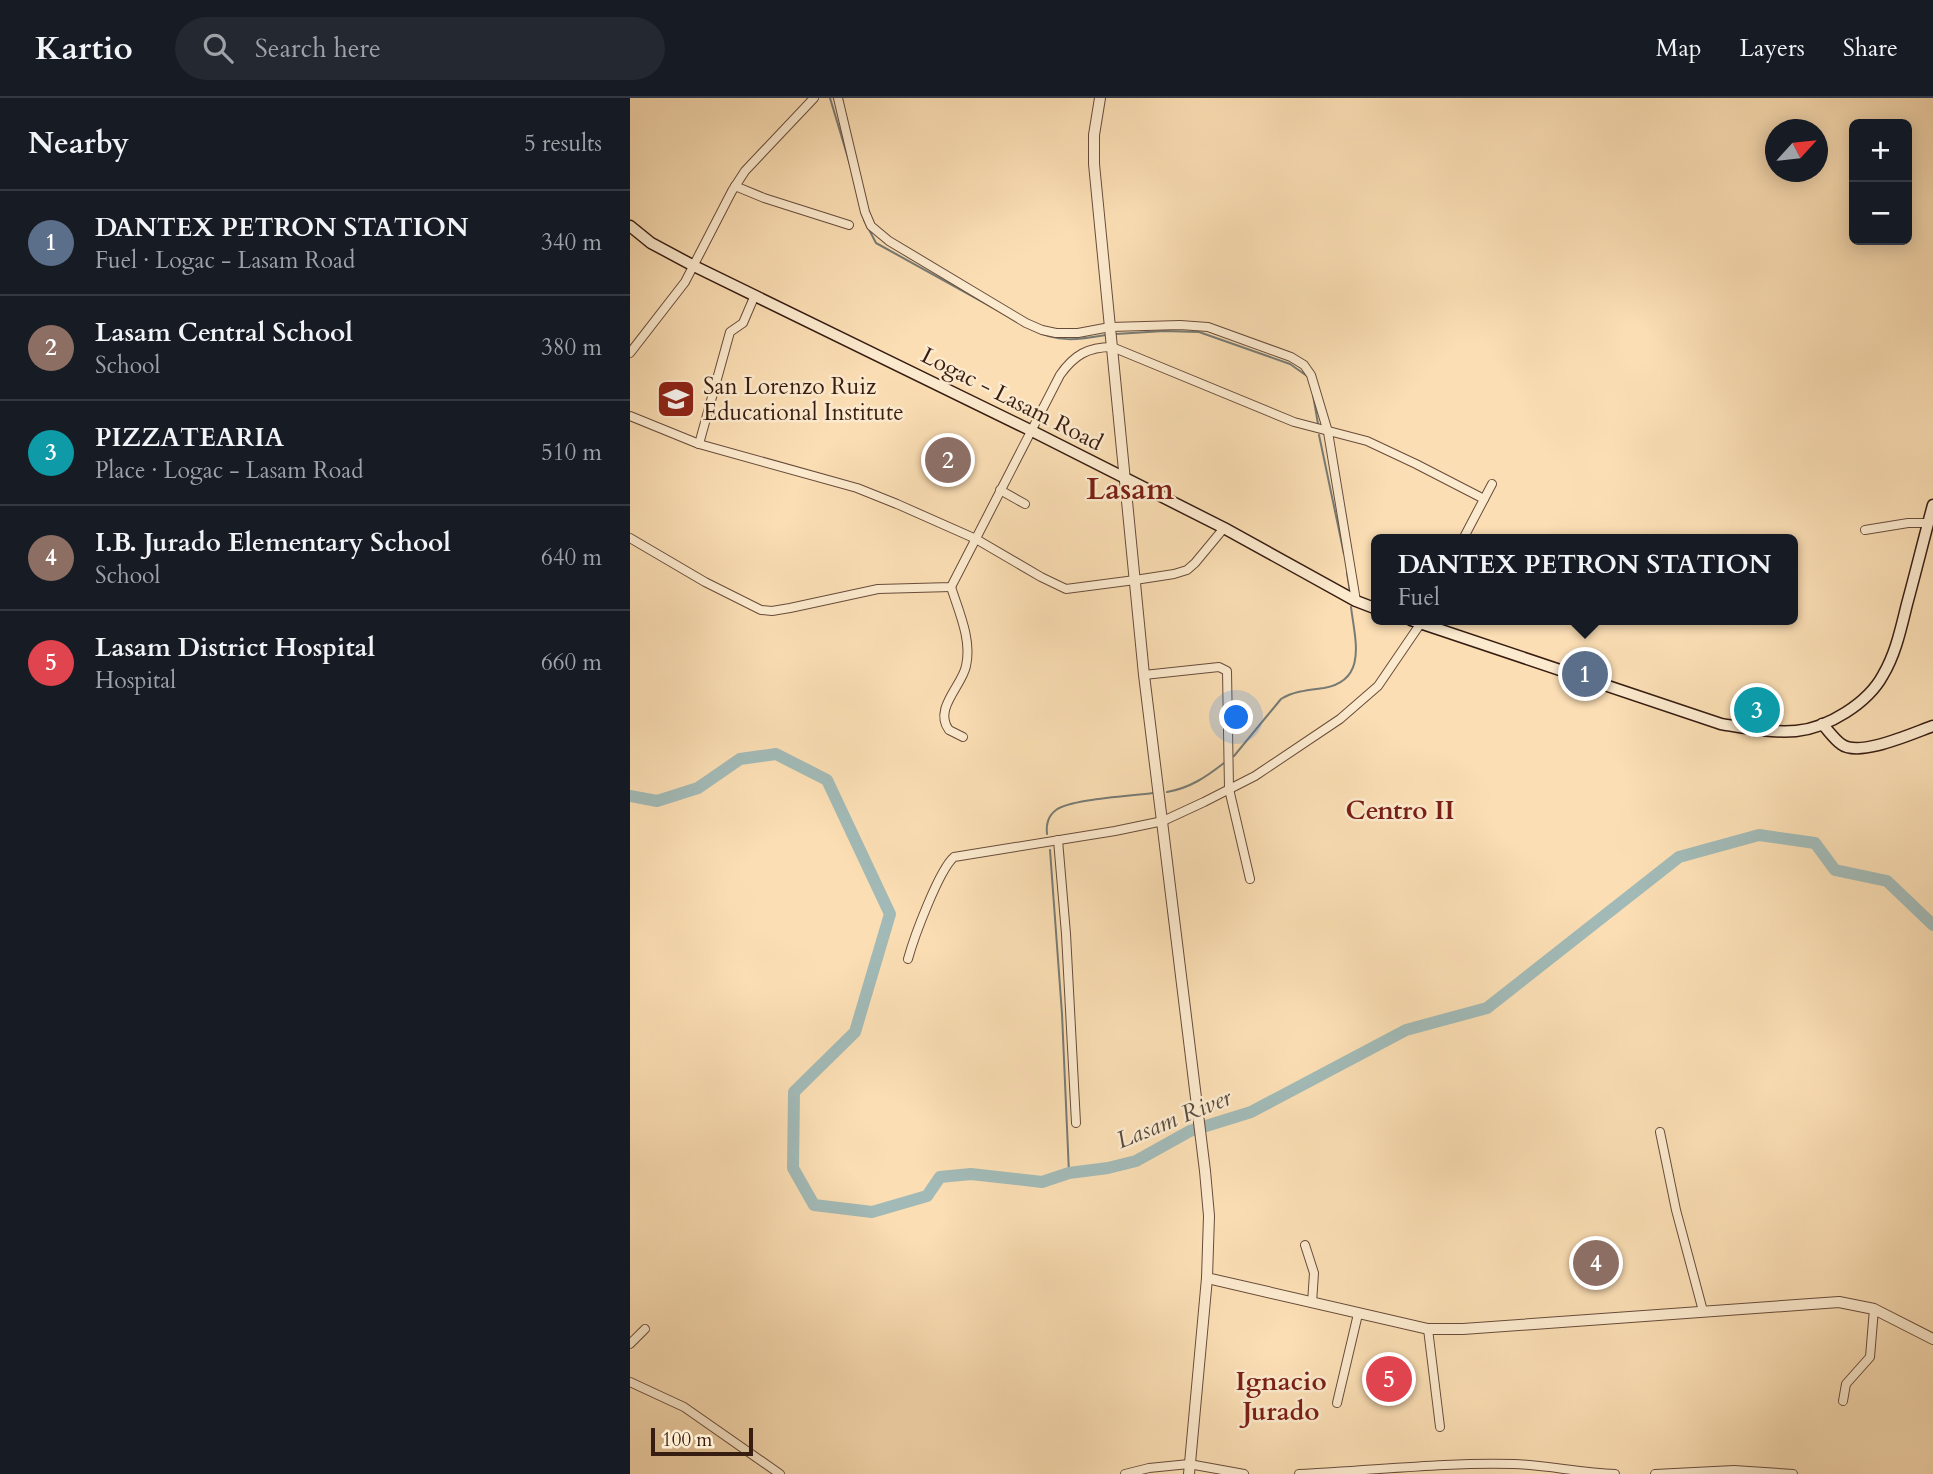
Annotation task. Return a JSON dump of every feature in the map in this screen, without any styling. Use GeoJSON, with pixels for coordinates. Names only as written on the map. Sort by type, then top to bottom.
{"type":"FeatureCollection","features":[{"type":"Feature","properties":{"kind":"main road","name":"Logac - Lasam Road"},"geometry":{"type":"LineString","coordinates":[[630,226],[651,243],[694,266],[1030,430],[1224,528],[1356,601],[1371,606]]}},
{"type":"Feature","properties":{"kind":"main road"},"geometry":{"type":"LineString","coordinates":[[1430,625],[1721,724],[1768,731],[1797,731],[1822,724],[1845,712],[1870,692],[1883,676],[1896,648],[1933,505]]}},
{"type":"Feature","properties":{"kind":"main road"},"geometry":{"type":"LineString","coordinates":[[1822,724],[1841,744],[1856,749],[1933,726]]}},
{"type":"Feature","properties":{"kind":"street"},"geometry":{"type":"LineString","coordinates":[[630,354],[685,282],[735,186],[762,151],[814,98]]}},
{"type":"Feature","properties":{"kind":"street"},"geometry":{"type":"LineString","coordinates":[[838,98],[865,212],[876,231],[987,300],[1042,330],[1056,333],[1180,324],[1208,327],[1291,357],[1304,365],[1311,375],[1328,432],[1356,601]]}},
{"type":"Feature","properties":{"kind":"street"},"geometry":{"type":"LineString","coordinates":[[1100,98],[1094,135],[1094,164],[1144,675],[1195,1081],[1209,1216],[1207,1278],[1189,1469]]}},
{"type":"Feature","properties":{"kind":"street"},"geometry":{"type":"LineString","coordinates":[[735,186],[849,225]]}},
{"type":"Feature","properties":{"kind":"street"},"geometry":{"type":"LineString","coordinates":[[699,444],[730,332],[743,323],[755,295]]}},
{"type":"Feature","properties":{"kind":"street"},"geometry":{"type":"LineString","coordinates":[[963,737],[949,730],[944,719],[947,704],[963,677],[968,651],[951,587],[1060,375],[1071,359],[1085,351],[1112,347],[1294,422],[1367,441],[1484,499]]}},
{"type":"Feature","properties":{"kind":"street"},"geometry":{"type":"LineString","coordinates":[[630,416],[699,444],[857,488],[976,539],[1066,589],[1187,570],[1224,528]]}},
{"type":"Feature","properties":{"kind":"street"},"geometry":{"type":"LineString","coordinates":[[1466,534],[1492,484]]}},
{"type":"Feature","properties":{"kind":"street"},"geometry":{"type":"LineString","coordinates":[[1000,490],[1025,504]]}},
{"type":"Feature","properties":{"kind":"street"},"geometry":{"type":"LineString","coordinates":[[1865,530],[1908,523],[1928,523]]}},
{"type":"Feature","properties":{"kind":"street"},"geometry":{"type":"LineString","coordinates":[[630,538],[705,582],[761,610],[790,608],[878,589],[951,587]]}},
{"type":"Feature","properties":{"kind":"street"},"geometry":{"type":"LineString","coordinates":[[908,959],[919,926],[944,872],[954,857],[1163,821],[1229,789],[1303,746],[1378,686],[1416,625]]}},
{"type":"Feature","properties":{"kind":"street"},"geometry":{"type":"LineString","coordinates":[[1144,675],[1219,667],[1227,671],[1229,789],[1250,879]]}},
{"type":"Feature","properties":{"kind":"street"},"geometry":{"type":"LineString","coordinates":[[1058,840],[1076,1123]]}},
{"type":"Feature","properties":{"kind":"street"},"geometry":{"type":"LineString","coordinates":[[1660,1132],[1676,1210],[1703,1311]]}},
{"type":"Feature","properties":{"kind":"street"},"geometry":{"type":"LineString","coordinates":[[1305,1245],[1314,1273],[1312,1303]]}},
{"type":"Feature","properties":{"kind":"street"},"geometry":{"type":"LineString","coordinates":[[1207,1278],[1428,1329],[1463,1329],[1839,1302],[1874,1309],[1933,1339]]}},
{"type":"Feature","properties":{"kind":"street"},"geometry":{"type":"LineString","coordinates":[[1843,1401],[1846,1384],[1870,1357],[1874,1309]]}},
{"type":"Feature","properties":{"kind":"street"},"geometry":{"type":"LineString","coordinates":[[1337,1404],[1358,1314]]}},
{"type":"Feature","properties":{"kind":"street"},"geometry":{"type":"LineString","coordinates":[[630,1345],[645,1329]]}},
{"type":"Feature","properties":{"kind":"street"},"geometry":{"type":"LineString","coordinates":[[1428,1329],[1440,1427]]}},
{"type":"Feature","properties":{"kind":"street"},"geometry":{"type":"LineString","coordinates":[[630,1382],[684,1407],[780,1474]]}},
{"type":"Feature","properties":{"kind":"street"},"geometry":{"type":"LineString","coordinates":[[1299,1474],[1417,1465],[1506,1464],[1615,1474]]}},
{"type":"Feature","properties":{"kind":"street"},"geometry":{"type":"LineString","coordinates":[[1125,1474],[1149,1468],[1244,1474]]}},
{"type":"Feature","properties":{"kind":"street"},"geometry":{"type":"LineString","coordinates":[[1655,1474],[1734,1471],[1793,1474]]}},
{"type":"Feature","properties":{"kind":"waterway"},"geometry":{"type":"LineString","coordinates":[[830,98],[851,168]]}},
{"type":"Feature","properties":{"kind":"waterway"},"geometry":{"type":"LineString","coordinates":[[864,220],[876,243],[999,311]]}},
{"type":"Feature","properties":{"kind":"waterway"},"geometry":{"type":"LineString","coordinates":[[1031,329],[1050,337],[1068,339],[1106,335]]}},
{"type":"Feature","properties":{"kind":"waterway"},"geometry":{"type":"LineString","coordinates":[[1116,334],[1199,332],[1290,364],[1307,376]]}},
{"type":"Feature","properties":{"kind":"waterway"},"geometry":{"type":"LineString","coordinates":[[1313,395],[1318,424]]}},
{"type":"Feature","properties":{"kind":"waterway"},"geometry":{"type":"LineString","coordinates":[[1319,435],[1344,554]]}},
{"type":"Feature","properties":{"kind":"waterway"},"geometry":{"type":"LineString","coordinates":[[1347,573],[1350,592]]}},
{"type":"Feature","properties":{"kind":"waterway"},"geometry":{"type":"LineString","coordinates":[[1234,756],[1281,699],[1338,684],[1347,677],[1356,657],[1351,607]]}},
{"type":"Feature","properties":{"kind":"waterway","name":"Lasam River"},"geometry":{"type":"LineString","coordinates":[[630,796],[657,801],[698,788],[740,759],[776,754],[827,780],[890,914],[855,1032],[794,1092],[793,1168],[814,1205],[872,1212],[927,1196],[940,1177],[971,1174],[1042,1182],[1069,1173],[1136,1161],[1190,1131],[1251,1112],[1406,1030],[1487,1008],[1679,857],[1759,835],[1815,843],[1835,870],[1887,881],[1933,925]]}},
{"type":"Feature","properties":{"kind":"waterway"},"geometry":{"type":"LineString","coordinates":[[1167,792],[1197,781],[1224,763]]}},
{"type":"Feature","properties":{"kind":"waterway"},"geometry":{"type":"LineString","coordinates":[[1047,834],[1049,818],[1063,806],[1153,793]]}},
{"type":"Feature","properties":{"kind":"waterway"},"geometry":{"type":"LineString","coordinates":[[1050,850],[1062,1014],[1069,1173]]}},
{"type":"Feature","properties":{"kind":"place","name":"San Lorenzo Ruiz Educational Institute"},"geometry":{"type":"Point","coordinates":[676,399]}},
{"type":"Feature","properties":{"kind":"place","name":"Lasam Central School"},"geometry":{"type":"Point","coordinates":[948,460]}},
{"type":"Feature","properties":{"kind":"place","name":"DANTEX PETRON STATION"},"geometry":{"type":"Point","coordinates":[1585,674]}},
{"type":"Feature","properties":{"kind":"place","name":"PIZZATEARIA"},"geometry":{"type":"Point","coordinates":[1757,710]}},
{"type":"Feature","properties":{"kind":"place","name":"I.B. Jurado Elementary School"},"geometry":{"type":"Point","coordinates":[1596,1263]}},
{"type":"Feature","properties":{"kind":"place","name":"Lasam District Hospital"},"geometry":{"type":"Point","coordinates":[1389,1379]}},
{"type":"Feature","properties":{"kind":"district","name":"Lasam"},"geometry":{"type":"Point","coordinates":[1130,489]}},
{"type":"Feature","properties":{"kind":"district","name":"Centro II"},"geometry":{"type":"Point","coordinates":[1400,810]}},
{"type":"Feature","properties":{"kind":"district","name":"Ignacio Jurado"},"geometry":{"type":"Point","coordinates":[1281,1396]}}]}
